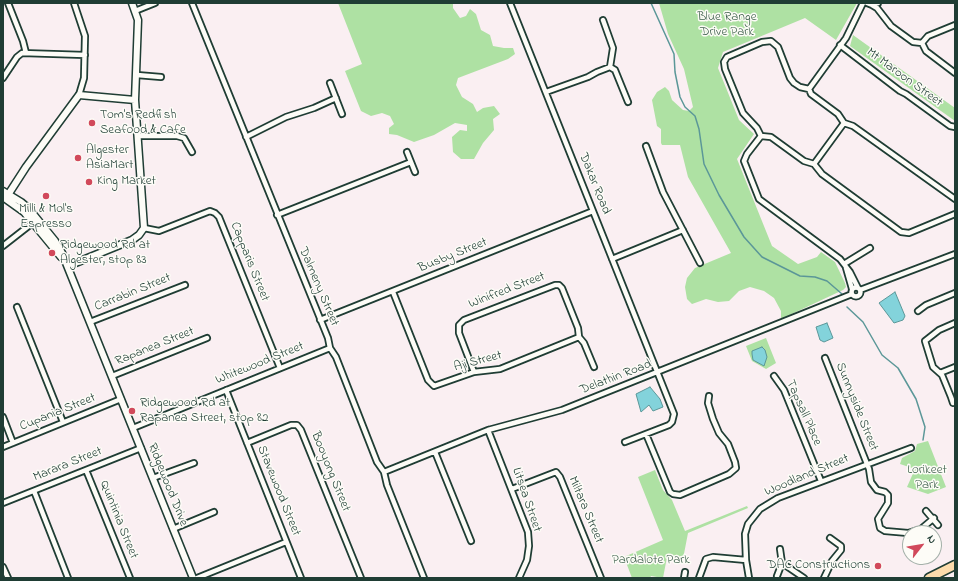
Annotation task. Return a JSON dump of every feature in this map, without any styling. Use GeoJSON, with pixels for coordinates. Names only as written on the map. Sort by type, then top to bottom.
{"type":"FeatureCollection","features":[{"type":"Feature","properties":{"kind":"highway"},"geometry":{"type":"LineString","coordinates":[[929,578],[955,565]]}},
{"type":"Feature","properties":{"kind":"street"},"geometry":{"type":"LineString","coordinates":[[8,3],[28,53]]}},
{"type":"Feature","properties":{"kind":"street"},"geometry":{"type":"LineString","coordinates":[[5,195],[79,96],[84,78],[86,36],[84,26],[74,3]]}},
{"type":"Feature","properties":{"kind":"street"},"geometry":{"type":"LineString","coordinates":[[68,266],[132,240],[139,235],[144,228],[135,100],[138,75],[138,20],[132,3]]}},
{"type":"Feature","properties":{"kind":"street"},"geometry":{"type":"LineString","coordinates":[[135,11],[155,3]]}},
{"type":"Feature","properties":{"kind":"street","name":"Dalmeny Street"},"geometry":{"type":"LineString","coordinates":[[192,3],[330,348],[336,357],[377,462],[384,472],[387,485],[424,578]]}},
{"type":"Feature","properties":{"kind":"street","name":"Dakar Road"},"geometry":{"type":"LineString","coordinates":[[510,3],[674,414],[674,418],[669,425],[646,434]]}},
{"type":"Feature","properties":{"kind":"street"},"geometry":{"type":"LineString","coordinates":[[809,89],[840,45],[863,3]]}},
{"type":"Feature","properties":{"kind":"street"},"geometry":{"type":"LineString","coordinates":[[860,10],[870,4],[878,3],[883,15]]}},
{"type":"Feature","properties":{"kind":"street"},"geometry":{"type":"LineString","coordinates":[[870,4],[877,8],[892,26],[913,42],[922,43]]}},
{"type":"Feature","properties":{"kind":"street"},"geometry":{"type":"LineString","coordinates":[[603,20],[613,48],[610,67]]}},
{"type":"Feature","properties":{"kind":"street"},"geometry":{"type":"LineString","coordinates":[[922,43],[928,36],[955,25]]}},
{"type":"Feature","properties":{"kind":"street"},"geometry":{"type":"LineString","coordinates":[[761,136],[757,128],[743,113],[725,69],[724,62],[727,57],[762,42],[771,41],[778,47],[790,78],[794,83],[800,87],[809,89],[812,94],[838,114],[844,123],[853,126],[955,199]]}},
{"type":"Feature","properties":{"kind":"street"},"geometry":{"type":"LineString","coordinates":[[922,43],[926,51],[955,72]]}},
{"type":"Feature","properties":{"kind":"street","name":"Mt Maroon Street"},"geometry":{"type":"LineString","coordinates":[[840,45],[900,91],[950,126],[955,127]]}},
{"type":"Feature","properties":{"kind":"street"},"geometry":{"type":"LineString","coordinates":[[3,78],[17,57],[28,53],[85,55]]}},
{"type":"Feature","properties":{"kind":"street"},"geometry":{"type":"LineString","coordinates":[[546,92],[588,77],[610,67]]}},
{"type":"Feature","properties":{"kind":"street"},"geometry":{"type":"LineString","coordinates":[[610,67],[615,70],[628,102]]}},
{"type":"Feature","properties":{"kind":"street"},"geometry":{"type":"LineString","coordinates":[[138,75],[162,77]]}},
{"type":"Feature","properties":{"kind":"street"},"geometry":{"type":"LineString","coordinates":[[330,84],[342,114]]}},
{"type":"Feature","properties":{"kind":"street"},"geometry":{"type":"LineString","coordinates":[[79,96],[135,100]]}},
{"type":"Feature","properties":{"kind":"street"},"geometry":{"type":"LineString","coordinates":[[246,137],[286,117],[314,108],[336,98]]}},
{"type":"Feature","properties":{"kind":"street"},"geometry":{"type":"LineString","coordinates":[[814,164],[844,123]]}},
{"type":"Feature","properties":{"kind":"street"},"geometry":{"type":"LineString","coordinates":[[138,136],[177,136],[184,138],[192,152]]}},
{"type":"Feature","properties":{"kind":"street"},"geometry":{"type":"LineString","coordinates":[[761,136],[771,137],[804,161],[814,164],[822,174],[901,232],[909,233],[955,214]]}},
{"type":"Feature","properties":{"kind":"street"},"geometry":{"type":"LineString","coordinates":[[761,136],[747,154],[744,161],[759,199],[835,255],[845,266],[854,278],[859,289],[858,296],[854,296],[852,292],[845,266]]}},
{"type":"Feature","properties":{"kind":"street"},"geometry":{"type":"LineString","coordinates":[[646,146],[663,192],[700,263]]}},
{"type":"Feature","properties":{"kind":"street"},"geometry":{"type":"LineString","coordinates":[[407,152],[415,172]]}},
{"type":"Feature","properties":{"kind":"street"},"geometry":{"type":"LineString","coordinates":[[277,215],[411,162]]}},
{"type":"Feature","properties":{"kind":"street","name":"Ridgewood Drive"},"geometry":{"type":"LineString","coordinates":[[5,195],[21,202],[55,241],[68,266],[193,578]]}},
{"type":"Feature","properties":{"kind":"street","name":"Capparis Street"},"geometry":{"type":"LineString","coordinates":[[144,228],[159,231],[210,211],[216,213],[219,217],[280,368]]}},
{"type":"Feature","properties":{"kind":"street","name":"Busby Street"},"geometry":{"type":"LineString","coordinates":[[320,320],[593,211]]}},
{"type":"Feature","properties":{"kind":"street"},"geometry":{"type":"LineString","coordinates":[[3,246],[36,221]]}},
{"type":"Feature","properties":{"kind":"street"},"geometry":{"type":"LineString","coordinates":[[612,259],[683,230]]}},
{"type":"Feature","properties":{"kind":"street"},"geometry":{"type":"LineString","coordinates":[[845,266],[870,248]]}},
{"type":"Feature","properties":{"kind":"street"},"geometry":{"type":"LineString","coordinates":[[852,292],[955,254]]}},
{"type":"Feature","properties":{"kind":"street","name":"Carrabin Street"},"geometry":{"type":"LineString","coordinates":[[90,322],[185,285]]}},
{"type":"Feature","properties":{"kind":"street","name":"Winifred Street"},"geometry":{"type":"LineString","coordinates":[[474,372],[459,332],[460,325],[464,320],[555,285],[559,285],[562,288],[578,328],[579,337],[584,343],[594,366]]}},
{"type":"Feature","properties":{"kind":"street","name":"Aji Street"},"geometry":{"type":"LineString","coordinates":[[393,292],[428,380],[434,386],[474,372],[500,369],[579,337]]}},
{"type":"Feature","properties":{"kind":"street","name":"Delathin Road"},"geometry":{"type":"LineString","coordinates":[[384,472],[488,430],[562,410],[658,373],[852,292]]}},
{"type":"Feature","properties":{"kind":"street"},"geometry":{"type":"LineString","coordinates":[[918,311],[926,305],[955,293]]}},
{"type":"Feature","properties":{"kind":"street"},"geometry":{"type":"LineString","coordinates":[[17,307],[64,422]]}},
{"type":"Feature","properties":{"kind":"street"},"geometry":{"type":"LineString","coordinates":[[955,323],[939,330],[925,341],[933,367],[940,374],[953,403],[955,402]]}},
{"type":"Feature","properties":{"kind":"street","name":"Rapanea Street"},"geometry":{"type":"LineString","coordinates":[[112,376],[206,338]]}},
{"type":"Feature","properties":{"kind":"street","name":"Whitewood Street"},"geometry":{"type":"LineString","coordinates":[[133,428],[330,348]]}},
{"type":"Feature","properties":{"kind":"street","name":"Sunnyside Street"},"geometry":{"type":"LineString","coordinates":[[825,358],[867,463],[873,486],[877,490],[885,492],[889,499],[878,519],[880,528],[885,531],[908,533],[921,529],[934,518]]}},
{"type":"Feature","properties":{"kind":"street"},"geometry":{"type":"LineString","coordinates":[[940,374],[955,367]]}},
{"type":"Feature","properties":{"kind":"street","name":"Tapsall Place"},"geometry":{"type":"LineString","coordinates":[[774,376],[784,390],[821,481]]}},
{"type":"Feature","properties":{"kind":"street","name":"Stavewood Street"},"geometry":{"type":"LineString","coordinates":[[226,390],[301,578]]}},
{"type":"Feature","properties":{"kind":"street"},"geometry":{"type":"LineString","coordinates":[[625,442],[646,434],[670,492],[673,494],[680,495],[729,474],[736,468],[735,462],[728,444],[719,433],[713,420],[708,403],[709,396]]}},
{"type":"Feature","properties":{"kind":"street","name":"Cupania Street"},"geometry":{"type":"LineString","coordinates":[[3,447],[121,399]]}},
{"type":"Feature","properties":{"kind":"street"},"geometry":{"type":"LineString","coordinates":[[3,417],[13,442]]}},
{"type":"Feature","properties":{"kind":"street","name":"Booyong Street"},"geometry":{"type":"LineString","coordinates":[[247,442],[292,425],[298,425],[302,430],[361,578]]}},
{"type":"Feature","properties":{"kind":"street","name":"Litsea Street"},"geometry":{"type":"LineString","coordinates":[[488,430],[528,532],[527,560],[519,578]]}},
{"type":"Feature","properties":{"kind":"street","name":"Marara Street"},"geometry":{"type":"LineString","coordinates":[[3,503],[141,448]]}},
{"type":"Feature","properties":{"kind":"street","name":"Woodland Street"},"geometry":{"type":"LineString","coordinates":[[749,578],[746,560],[745,534],[748,524],[760,509],[778,498],[867,463],[910,448]]}},
{"type":"Feature","properties":{"kind":"street"},"geometry":{"type":"LineString","coordinates":[[435,452],[471,540]]}},
{"type":"Feature","properties":{"kind":"street"},"geometry":{"type":"LineString","coordinates":[[153,478],[194,463]]}},
{"type":"Feature","properties":{"kind":"street","name":"Quintinia Street"},"geometry":{"type":"LineString","coordinates":[[86,470],[130,578]]}},
{"type":"Feature","properties":{"kind":"street","name":"Miltara Street"},"geometry":{"type":"LineString","coordinates":[[512,490],[556,472],[560,477],[601,578]]}},
{"type":"Feature","properties":{"kind":"street"},"geometry":{"type":"LineString","coordinates":[[34,491],[68,578]]}},
{"type":"Feature","properties":{"kind":"street"},"geometry":{"type":"LineString","coordinates":[[926,510],[934,518],[938,525]]}},
{"type":"Feature","properties":{"kind":"street"},"geometry":{"type":"LineString","coordinates":[[173,529],[214,512]]}},
{"type":"Feature","properties":{"kind":"street"},"geometry":{"type":"LineString","coordinates":[[824,578],[832,561],[841,550],[841,546],[830,538]]}},
{"type":"Feature","properties":{"kind":"street"},"geometry":{"type":"LineString","coordinates":[[196,578],[286,542]]}},
{"type":"Feature","properties":{"kind":"street"},"geometry":{"type":"LineString","coordinates":[[777,576],[782,563],[780,549]]}},
{"type":"Feature","properties":{"kind":"street"},"geometry":{"type":"LineString","coordinates":[[699,578],[701,575],[703,562],[710,558],[746,560]]}},
{"type":"Feature","properties":{"kind":"street"},"geometry":{"type":"LineString","coordinates":[[782,563],[804,578]]}},
{"type":"Feature","properties":{"kind":"street"},"geometry":{"type":"LineString","coordinates":[[3,567],[8,578]]}},
{"type":"Feature","properties":{"kind":"street"},"geometry":{"type":"LineString","coordinates":[[684,578],[685,572]]}},
{"type":"Feature","properties":{"kind":"green space"},"geometry":{"type":"Polygon","coordinates":[[[338,3],[453,3],[453,8],[460,18],[466,16],[470,9],[476,14],[481,30],[490,35],[493,46],[513,48],[515,54],[508,59],[458,78],[456,85],[462,97],[473,104],[477,112],[483,108],[494,106],[500,114],[493,119],[494,130],[483,143],[474,159],[461,159],[453,152],[452,137],[460,130],[467,131],[467,125],[455,123],[434,135],[414,142],[397,135],[389,134],[389,128],[394,124],[390,116],[382,113],[371,116],[361,111],[345,71],[362,64],[338,3]]]}},
{"type":"Feature","properties":{"kind":"green space","name":"Blue Range Drive Park"},"geometry":{"type":"Polygon","coordinates":[[[659,3],[857,3],[836,40],[805,18],[723,52],[718,68],[739,120],[754,134],[737,159],[772,246],[798,264],[817,257],[821,252],[835,262],[845,283],[846,287],[843,290],[781,319],[781,311],[774,298],[764,291],[750,287],[739,291],[729,301],[718,302],[706,299],[692,304],[687,299],[685,287],[687,278],[695,268],[731,253],[688,177],[680,145],[662,145],[661,143],[661,129],[657,126],[652,100],[657,92],[665,87],[669,91],[672,100],[683,110],[689,111],[693,107],[684,69],[668,34],[659,3]]]}},
{"type":"Feature","properties":{"kind":"green space"},"geometry":{"type":"Polygon","coordinates":[[[853,35],[955,108],[955,121],[850,46],[853,35]]]}},
{"type":"Feature","properties":{"kind":"green space"},"geometry":{"type":"Polygon","coordinates":[[[766,338],[776,363],[766,369],[752,361],[746,346],[766,338]]]}},
{"type":"Feature","properties":{"kind":"green space","name":"Lorikeet Park"},"geometry":{"type":"Polygon","coordinates":[[[928,441],[946,487],[928,494],[907,487],[915,469],[900,464],[902,458],[915,451],[917,444],[928,441]]]}},
{"type":"Feature","properties":{"kind":"green space","name":"Pardalote Park"},"geometry":{"type":"Polygon","coordinates":[[[655,470],[663,490],[672,500],[685,531],[747,506],[748,508],[688,533],[683,559],[667,557],[663,578],[651,576],[650,578],[632,578],[624,557],[663,540],[638,477],[655,470]]]}},
{"type":"Feature","properties":{"kind":"water"},"geometry":{"type":"Polygon","coordinates":[[[895,292],[905,316],[903,320],[894,323],[879,303],[895,292]]]}},
{"type":"Feature","properties":{"kind":"water"},"geometry":{"type":"Polygon","coordinates":[[[827,323],[833,338],[824,342],[820,340],[816,327],[827,323]]]}},
{"type":"Feature","properties":{"kind":"water"},"geometry":{"type":"Polygon","coordinates":[[[762,347],[765,350],[767,357],[764,366],[753,360],[752,354],[752,351],[762,347]]]}},
{"type":"Feature","properties":{"kind":"water"},"geometry":{"type":"Polygon","coordinates":[[[650,387],[660,399],[663,407],[653,411],[649,405],[641,412],[636,394],[650,387]]]}},
{"type":"Feature","properties":{"kind":"waterway"},"geometry":{"type":"LineString","coordinates":[[651,3],[674,54],[675,72],[680,97],[685,107],[695,116],[699,129],[704,164],[719,195],[744,237],[762,257],[800,276],[815,277],[827,281],[842,294]]}},
{"type":"Feature","properties":{"kind":"waterway"},"geometry":{"type":"LineString","coordinates":[[847,307],[863,322],[882,355],[898,368],[916,399],[925,427],[923,440]]}},
{"type":"Feature","properties":{"kind":"place","name":"Tom's Redfish Seafood & Cafe"},"geometry":{"type":"Point","coordinates":[92,123]}},
{"type":"Feature","properties":{"kind":"place","name":"Algester AsiaMart"},"geometry":{"type":"Point","coordinates":[78,158]}},
{"type":"Feature","properties":{"kind":"place","name":"King Market"},"geometry":{"type":"Point","coordinates":[89,182]}},
{"type":"Feature","properties":{"kind":"place","name":"Milli & Mol's Espresso"},"geometry":{"type":"Point","coordinates":[46,196]}},
{"type":"Feature","properties":{"kind":"place","name":"Ridgewood Rd at Algester, stop 83"},"geometry":{"type":"Point","coordinates":[52,253]}},
{"type":"Feature","properties":{"kind":"place","name":"Ridgewood Rd at Rapanea Street, stop 82"},"geometry":{"type":"Point","coordinates":[132,411]}},
{"type":"Feature","properties":{"kind":"place","name":"DAC Constructions"},"geometry":{"type":"Point","coordinates":[878,566]}}]}
